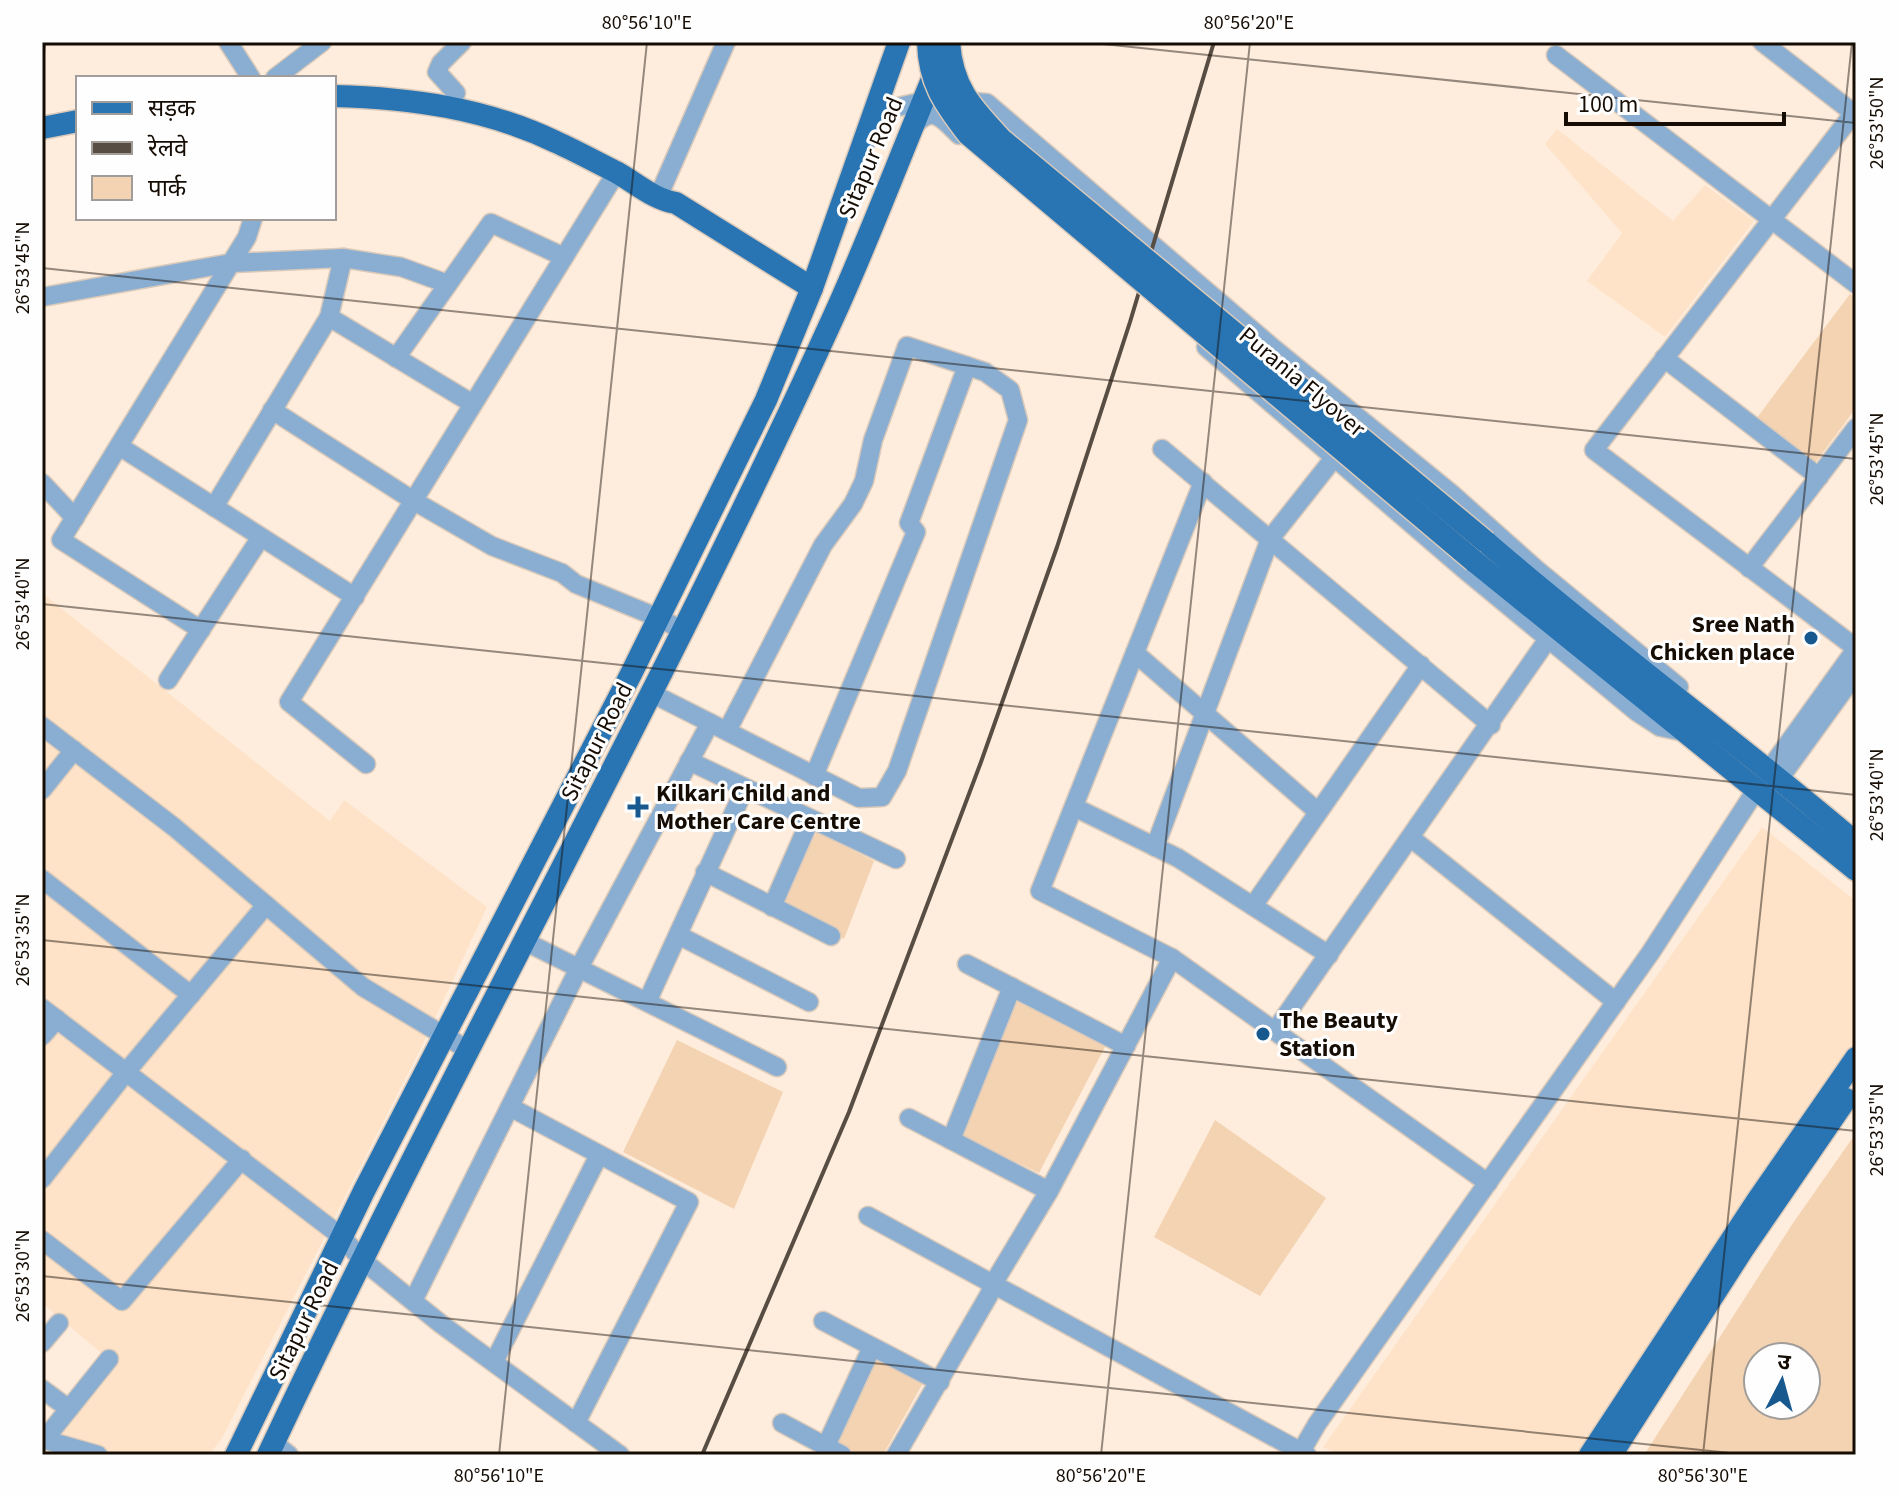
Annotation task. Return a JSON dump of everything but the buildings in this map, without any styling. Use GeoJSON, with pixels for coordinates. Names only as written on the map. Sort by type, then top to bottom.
{"type":"FeatureCollection","features":[{"type":"Feature","properties":{"kind":"main road","name":"Sitapur Road"},"geometry":{"type":"LineString","coordinates":[[236,1455],[342,1237],[659,618],[766,400],[812,288],[899,42]]}},
{"type":"Feature","properties":{"kind":"main road","name":"Purania Flyover"},"geometry":{"type":"LineString","coordinates":[[928,42],[932,74],[941,98],[968,134],[1480,552],[1568,613],[1691,724],[1769,779]]}},
{"type":"Feature","properties":{"kind":"main road","name":"Sitapur Road"},"geometry":{"type":"LineString","coordinates":[[277,1451],[362,1260],[651,693],[838,306],[948,42]]}},
{"type":"Feature","properties":{"kind":"main road","name":"Purania Flyover"},"geometry":{"type":"LineString","coordinates":[[948,42],[953,74],[966,101],[1002,140],[1480,552]]}},
{"type":"Feature","properties":{"kind":"main road"},"geometry":{"type":"LineString","coordinates":[[336,84],[456,93],[551,127],[669,194],[812,288]]}},
{"type":"Feature","properties":{"kind":"main road"},"geometry":{"type":"LineString","coordinates":[[336,96],[431,102],[481,114],[553,140],[662,201],[669,194]]}},
{"type":"Feature","properties":{"kind":"main road"},"geometry":{"type":"LineString","coordinates":[[42,128],[76,121]]}},
{"type":"Feature","properties":{"kind":"main road"},"geometry":{"type":"LineString","coordinates":[[42,143],[76,136]]}},
{"type":"Feature","properties":{"kind":"main road"},"geometry":{"type":"LineString","coordinates":[[1769,779],[1856,843]]}},
{"type":"Feature","properties":{"kind":"main road"},"geometry":{"type":"LineString","coordinates":[[1769,779],[1856,870]]}},
{"type":"Feature","properties":{"kind":"main road"},"geometry":{"type":"LineString","coordinates":[[1590,1455],[1757,1201],[1856,1058]]}},
{"type":"Feature","properties":{"kind":"main road"},"geometry":{"type":"LineString","coordinates":[[1611,1455],[1743,1249],[1856,1085]]}},
{"type":"Feature","properties":{"kind":"street"},"geometry":{"type":"LineString","coordinates":[[228,42],[250,76]]}},
{"type":"Feature","properties":{"kind":"street"},"geometry":{"type":"LineString","coordinates":[[278,76],[322,42]]}},
{"type":"Feature","properties":{"kind":"street"},"geometry":{"type":"LineString","coordinates":[[456,93],[437,72],[441,63],[462,42]]}},
{"type":"Feature","properties":{"kind":"street"},"geometry":{"type":"LineString","coordinates":[[669,194],[726,42]]}},
{"type":"Feature","properties":{"kind":"street"},"geometry":{"type":"LineString","coordinates":[[868,1216],[1303,1454],[1317,1424],[1616,1002],[1856,648],[1594,450],[1855,113],[1762,42]]}},
{"type":"Feature","properties":{"kind":"street"},"geometry":{"type":"LineString","coordinates":[[1556,55],[1856,284]]}},
{"type":"Feature","properties":{"kind":"street"},"geometry":{"type":"LineString","coordinates":[[876,112],[934,99],[987,103],[1249,327],[1453,495],[1536,569],[1671,679],[1694,701],[1691,724],[1660,727],[1637,712],[1222,362],[1137,282],[1002,175],[945,120],[934,115],[926,116],[919,119],[910,131]]}},
{"type":"Feature","properties":{"kind":"street"},"geometry":{"type":"LineString","coordinates":[[366,764],[289,702],[616,173]]}},
{"type":"Feature","properties":{"kind":"street"},"geometry":{"type":"LineString","coordinates":[[201,630],[61,540],[247,237],[252,220]]}},
{"type":"Feature","properties":{"kind":"street"},"geometry":{"type":"LineString","coordinates":[[396,358],[491,223],[564,257]]}},
{"type":"Feature","properties":{"kind":"street"},"geometry":{"type":"LineString","coordinates":[[42,297],[231,263],[343,258],[401,267],[448,284]]}},
{"type":"Feature","properties":{"kind":"street"},"geometry":{"type":"LineString","coordinates":[[214,507],[329,317],[343,258]]}},
{"type":"Feature","properties":{"kind":"street"},"geometry":{"type":"LineString","coordinates":[[329,317],[473,404]]}},
{"type":"Feature","properties":{"kind":"street"},"geometry":{"type":"LineString","coordinates":[[1222,362],[1222,358],[1249,327]]}},
{"type":"Feature","properties":{"kind":"street"},"geometry":{"type":"LineString","coordinates":[[413,1301],[579,968],[689,761],[718,727],[823,545],[853,504],[864,481],[873,440],[907,346],[985,372],[1010,390],[1018,420],[897,771],[882,797],[859,798],[814,776],[718,727],[651,693]]}},
{"type":"Feature","properties":{"kind":"street"},"geometry":{"type":"LineString","coordinates":[[1664,358],[1819,477]]}},
{"type":"Feature","properties":{"kind":"street"},"geometry":{"type":"LineString","coordinates":[[814,776],[916,532],[909,523],[967,366]]}},
{"type":"Feature","properties":{"kind":"street"},"geometry":{"type":"LineString","coordinates":[[272,410],[414,501],[492,546],[562,573],[576,584],[682,630]]}},
{"type":"Feature","properties":{"kind":"street"},"geometry":{"type":"LineString","coordinates":[[1749,568],[1856,428]]}},
{"type":"Feature","properties":{"kind":"street"},"geometry":{"type":"LineString","coordinates":[[119,446],[355,597]]}},
{"type":"Feature","properties":{"kind":"street"},"geometry":{"type":"LineString","coordinates":[[1162,449],[1491,725]]}},
{"type":"Feature","properties":{"kind":"street"},"geometry":{"type":"LineString","coordinates":[[1155,847],[1270,539],[1334,458]]}},
{"type":"Feature","properties":{"kind":"street"},"geometry":{"type":"LineString","coordinates":[[1203,482],[1040,891],[1172,958],[1488,1183]]}},
{"type":"Feature","properties":{"kind":"street"},"geometry":{"type":"LineString","coordinates":[[42,483],[75,518]]}},
{"type":"Feature","properties":{"kind":"street"},"geometry":{"type":"LineString","coordinates":[[168,680],[261,537]]}},
{"type":"Feature","properties":{"kind":"street"},"geometry":{"type":"LineString","coordinates":[[1275,1031],[1548,639]]}},
{"type":"Feature","properties":{"kind":"street"},"geometry":{"type":"LineString","coordinates":[[1135,653],[1318,812]]}},
{"type":"Feature","properties":{"kind":"street"},"geometry":{"type":"LineString","coordinates":[[1253,906],[1421,665]]}},
{"type":"Feature","properties":{"kind":"street"},"geometry":{"type":"LineString","coordinates":[[1769,779],[1856,673]]}},
{"type":"Feature","properties":{"kind":"street"},"geometry":{"type":"LineString","coordinates":[[42,726],[174,827],[363,987],[468,1050]]}},
{"type":"Feature","properties":{"kind":"street"},"geometry":{"type":"LineString","coordinates":[[42,790],[74,750]]}},
{"type":"Feature","properties":{"kind":"street"},"geometry":{"type":"LineString","coordinates":[[689,761],[896,859]]}},
{"type":"Feature","properties":{"kind":"street"},"geometry":{"type":"LineString","coordinates":[[647,1002],[745,788]]}},
{"type":"Feature","properties":{"kind":"street"},"geometry":{"type":"LineString","coordinates":[[1074,807],[1178,858],[1329,955]]}},
{"type":"Feature","properties":{"kind":"street"},"geometry":{"type":"LineString","coordinates":[[772,907],[810,820]]}},
{"type":"Feature","properties":{"kind":"street"},"geometry":{"type":"LineString","coordinates":[[1411,838],[1616,1002]]}},
{"type":"Feature","properties":{"kind":"street"},"geometry":{"type":"LineString","coordinates":[[705,872],[831,936]]}},
{"type":"Feature","properties":{"kind":"street"},"geometry":{"type":"LineString","coordinates":[[42,879],[191,995]]}},
{"type":"Feature","properties":{"kind":"street"},"geometry":{"type":"LineString","coordinates":[[42,1179],[127,1071],[266,905]]}},
{"type":"Feature","properties":{"kind":"street"},"geometry":{"type":"LineString","coordinates":[[678,935],[809,1002]]}},
{"type":"Feature","properties":{"kind":"street"},"geometry":{"type":"LineString","coordinates":[[524,941],[777,1067]]}},
{"type":"Feature","properties":{"kind":"street"},"geometry":{"type":"LineString","coordinates":[[896,1455],[1049,1191],[1172,958]]}},
{"type":"Feature","properties":{"kind":"street"},"geometry":{"type":"LineString","coordinates":[[967,964],[1126,1046]]}},
{"type":"Feature","properties":{"kind":"street"},"geometry":{"type":"LineString","coordinates":[[951,1140],[1012,987]]}},
{"type":"Feature","properties":{"kind":"street"},"geometry":{"type":"LineString","coordinates":[[42,1036],[49,1013],[342,1237],[362,1260],[413,1301],[620,1455]]}},
{"type":"Feature","properties":{"kind":"street"},"geometry":{"type":"LineString","coordinates":[[510,1107],[689,1202],[576,1423]]}},
{"type":"Feature","properties":{"kind":"street"},"geometry":{"type":"LineString","coordinates":[[909,1118],[1049,1191]]}},
{"type":"Feature","properties":{"kind":"street"},"geometry":{"type":"LineString","coordinates":[[494,1362],[599,1155]]}},
{"type":"Feature","properties":{"kind":"street"},"geometry":{"type":"LineString","coordinates":[[42,1240],[122,1301],[242,1159]]}},
{"type":"Feature","properties":{"kind":"street"},"geometry":{"type":"LineString","coordinates":[[823,1321],[940,1382]]}},
{"type":"Feature","properties":{"kind":"street"},"geometry":{"type":"LineString","coordinates":[[42,1343],[59,1323]]}},
{"type":"Feature","properties":{"kind":"street"},"geometry":{"type":"LineString","coordinates":[[782,1423],[834,1451],[872,1347]]}},
{"type":"Feature","properties":{"kind":"street"},"geometry":{"type":"LineString","coordinates":[[98,1455],[43,1440],[109,1359]]}},
{"type":"Feature","properties":{"kind":"street"},"geometry":{"type":"LineString","coordinates":[[42,1389],[69,1409]]}},
{"type":"Feature","properties":{"kind":"shaded area"},"geometry":{"type":"Polygon","coordinates":[[[1557,129],[1673,221],[1705,185],[1754,221],[1665,337],[1587,281],[1622,233],[1545,144],[1557,129]]]}},
{"type":"Feature","properties":{"kind":"shaded area"},"geometry":{"type":"Polygon","coordinates":[[[42,593],[330,821],[344,800],[487,907],[420,1050],[222,1438],[209,1455],[50,1455],[42,1452],[42,1437],[106,1357],[42,1303],[42,593]]]}},
{"type":"Feature","properties":{"kind":"shaded area"},"geometry":{"type":"Polygon","coordinates":[[[1762,827],[1856,901],[1856,1047],[1583,1455],[1339,1455],[1323,1447],[1762,827]]]}},
{"type":"Feature","properties":{"kind":"green space"},"geometry":{"type":"Polygon","coordinates":[[[1850,294],[1856,298],[1856,408],[1815,463],[1756,419],[1850,294]]]}},
{"type":"Feature","properties":{"kind":"green space"},"geometry":{"type":"Polygon","coordinates":[[[817,832],[874,861],[844,939],[779,904],[817,832]]]}},
{"type":"Feature","properties":{"kind":"green space"},"geometry":{"type":"Polygon","coordinates":[[[1016,1000],[1106,1045],[1039,1173],[962,1136],[1016,1000]]]}},
{"type":"Feature","properties":{"kind":"green space"},"geometry":{"type":"Polygon","coordinates":[[[677,1040],[783,1092],[734,1209],[623,1152],[677,1040]]]}},
{"type":"Feature","properties":{"kind":"green space"},"geometry":{"type":"Polygon","coordinates":[[[1215,1120],[1326,1198],[1260,1296],[1154,1237],[1215,1120]]]}},
{"type":"Feature","properties":{"kind":"green space"},"geometry":{"type":"Polygon","coordinates":[[[1856,1133],[1856,1455],[1644,1455],[1793,1223],[1856,1133]]]}},
{"type":"Feature","properties":{"kind":"green space"},"geometry":{"type":"Polygon","coordinates":[[[875,1359],[923,1383],[883,1455],[859,1455],[835,1443],[875,1359]]]}},
{"type":"Feature","properties":{"kind":"railway"},"geometry":{"type":"LineString","coordinates":[[702,1455],[849,1112],[981,762],[1057,547],[1130,322],[1214,42]]}},
{"type":"Feature","properties":{"kind":"place","name":"Sree Nath Chicken place"},"geometry":{"type":"Point","coordinates":[1811,638]}},
{"type":"Feature","properties":{"kind":"place","name":"Kilkari Child and Mother Care Centre"},"geometry":{"type":"Point","coordinates":[638,807]}},
{"type":"Feature","properties":{"kind":"place","name":"The Beauty Station"},"geometry":{"type":"Point","coordinates":[1263,1034]}}]}
